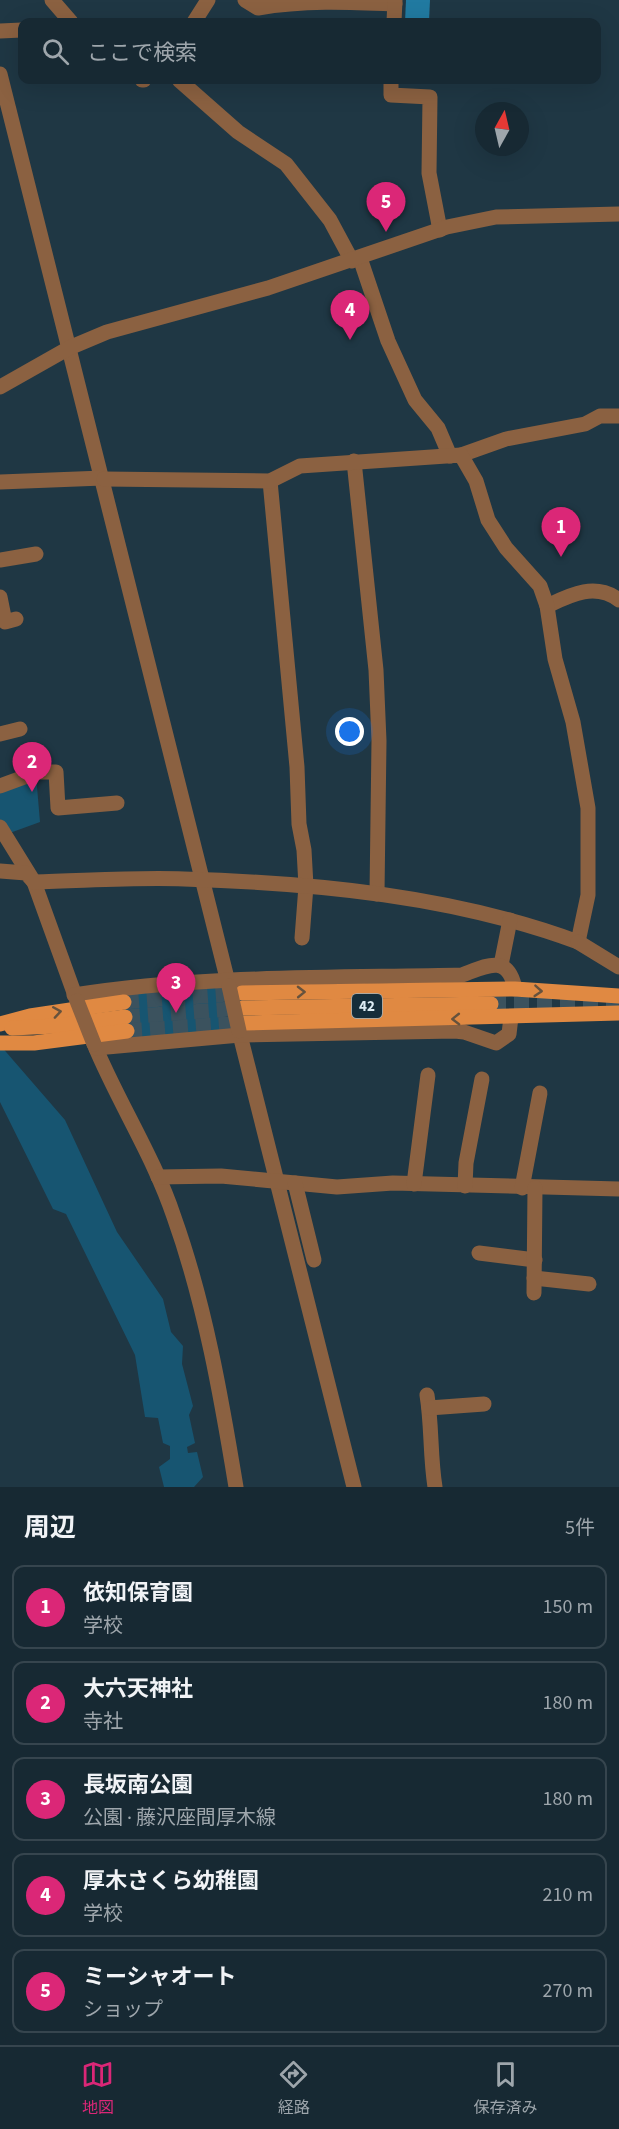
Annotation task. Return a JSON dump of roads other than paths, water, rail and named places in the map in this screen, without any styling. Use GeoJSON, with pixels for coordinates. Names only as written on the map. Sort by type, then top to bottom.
{"type":"FeatureCollection","features":[{"type":"Feature","properties":{"kind":"main road"},"geometry":{"type":"LineString","coordinates":[[238,1008],[514,989],[619,996]]}},
{"type":"Feature","properties":{"kind":"main road","name":"42"},"geometry":{"type":"LineString","coordinates":[[238,1008],[491,1004]]}},
{"type":"Feature","properties":{"kind":"main road"},"geometry":{"type":"LineString","coordinates":[[238,1008],[511,1017],[619,1013]]}},
{"type":"Feature","properties":{"kind":"main road"},"geometry":{"type":"LineString","coordinates":[[0,1026],[30,1016],[125,1016]]}},
{"type":"Feature","properties":{"kind":"main road"},"geometry":{"type":"LineString","coordinates":[[0,1042],[56,1026],[125,1016]]}},
{"type":"Feature","properties":{"kind":"main road"},"geometry":{"type":"LineString","coordinates":[[0,1042],[34,1043],[125,1016]]}},
{"type":"Feature","properties":{"kind":"main road"},"geometry":{"type":"LineString","coordinates":[[0,1026],[56,1026]]}},
{"type":"Feature","properties":{"kind":"street"},"geometry":{"type":"LineString","coordinates":[[52,0],[67,18]]}},
{"type":"Feature","properties":{"kind":"street"},"geometry":{"type":"LineString","coordinates":[[197,18],[208,0]]}},
{"type":"Feature","properties":{"kind":"street"},"geometry":{"type":"LineString","coordinates":[[245,0],[258,8],[288,3],[331,1],[395,2],[394,18]]}},
{"type":"Feature","properties":{"kind":"street"},"geometry":{"type":"LineString","coordinates":[[0,31],[18,30]]}},
{"type":"Feature","properties":{"kind":"street"},"geometry":{"type":"LineString","coordinates":[[0,74],[6,124],[104,478],[203,880],[238,1008],[276,1180],[354,1487]]}},
{"type":"Feature","properties":{"kind":"street"},"geometry":{"type":"LineString","coordinates":[[184,84],[238,132],[286,164],[330,220],[356,259],[388,341],[415,399],[476,480],[488,520],[506,548],[540,586],[547,606],[555,659],[573,722],[588,808],[588,895],[579,942]]}},
{"type":"Feature","properties":{"kind":"street"},"geometry":{"type":"LineString","coordinates":[[391,84],[391,95],[430,97],[429,173],[440,230]]}},
{"type":"Feature","properties":{"kind":"street"},"geometry":{"type":"LineString","coordinates":[[0,387],[69,348],[107,332],[215,304],[440,230],[496,217],[619,214]]}},
{"type":"Feature","properties":{"kind":"street"},"geometry":{"type":"LineString","coordinates":[[0,482],[104,478],[270,480],[300,465],[456,456],[506,439],[585,424],[600,416],[619,416]]}},
{"type":"Feature","properties":{"kind":"street"},"geometry":{"type":"LineString","coordinates":[[354,461],[376,670],[379,741],[377,894]]}},
{"type":"Feature","properties":{"kind":"street"},"geometry":{"type":"LineString","coordinates":[[270,480],[306,886],[302,938]]}},
{"type":"Feature","properties":{"kind":"street"},"geometry":{"type":"LineString","coordinates":[[0,560],[28,553]]}},
{"type":"Feature","properties":{"kind":"street"},"geometry":{"type":"LineString","coordinates":[[547,606],[577,592],[591,591],[612,595],[619,600]]}},
{"type":"Feature","properties":{"kind":"street"},"geometry":{"type":"LineString","coordinates":[[0,597],[7,621]]}},
{"type":"Feature","properties":{"kind":"street"},"geometry":{"type":"LineString","coordinates":[[0,734],[20,729]]}},
{"type":"Feature","properties":{"kind":"street"},"geometry":{"type":"LineString","coordinates":[[0,786],[38,772],[56,772],[58,808],[117,803]]}},
{"type":"Feature","properties":{"kind":"street"},"geometry":{"type":"LineString","coordinates":[[0,827],[34,882],[75,998],[95,1046],[158,1177],[174,1217],[216,1366],[236,1487]]}},
{"type":"Feature","properties":{"kind":"street"},"geometry":{"type":"LineString","coordinates":[[0,871],[26,873],[34,882],[203,880],[306,886],[377,894],[510,920],[579,942],[619,967]]}},
{"type":"Feature","properties":{"kind":"street"},"geometry":{"type":"LineString","coordinates":[[501,965],[510,920]]}},
{"type":"Feature","properties":{"kind":"street"},"geometry":{"type":"LineString","coordinates":[[95,1046],[238,1008],[462,975],[489,964],[501,965],[509,972],[514,989]]}},
{"type":"Feature","properties":{"kind":"street"},"geometry":{"type":"LineString","coordinates":[[75,998],[116,988],[238,1008],[464,1032],[496,1043],[509,1034],[511,1017]]}},
{"type":"Feature","properties":{"kind":"street"},"geometry":{"type":"LineString","coordinates":[[414,1184],[428,1075]]}},
{"type":"Feature","properties":{"kind":"street"},"geometry":{"type":"LineString","coordinates":[[465,1186],[466,1163],[482,1079]]}},
{"type":"Feature","properties":{"kind":"street"},"geometry":{"type":"LineString","coordinates":[[541,1104],[529,1188],[535,1260],[534,1285],[589,1284]]}},
{"type":"Feature","properties":{"kind":"street"},"geometry":{"type":"LineString","coordinates":[[158,1177],[221,1176],[337,1187],[414,1184],[619,1190]]}},
{"type":"Feature","properties":{"kind":"street"},"geometry":{"type":"LineString","coordinates":[[295,1183],[314,1260]]}},
{"type":"Feature","properties":{"kind":"street"},"geometry":{"type":"LineString","coordinates":[[479,1253],[535,1260]]}},
{"type":"Feature","properties":{"kind":"street"},"geometry":{"type":"LineString","coordinates":[[435,1487],[431,1462],[432,1422],[428,1402],[477,1408]]}},
{"type":"Feature","properties":{"kind":"tunnel"},"geometry":{"type":"LineString","coordinates":[[124,1002],[242,993]]}},
{"type":"Feature","properties":{"kind":"tunnel"},"geometry":{"type":"LineString","coordinates":[[491,1004],[619,1004]]}},
{"type":"Feature","properties":{"kind":"tunnel"},"geometry":{"type":"LineString","coordinates":[[125,1017],[243,1008]]}},
{"type":"Feature","properties":{"kind":"tunnel"},"geometry":{"type":"LineString","coordinates":[[127,1031],[244,1023]]}},
{"type":"Feature","properties":{"kind":"place","name":"ミーシャオート"},"geometry":{"type":"Point","coordinates":[386,232]}},
{"type":"Feature","properties":{"kind":"place","name":"厚木さくら幼稚園"},"geometry":{"type":"Point","coordinates":[350,340]}},
{"type":"Feature","properties":{"kind":"place","name":"依知保育園"},"geometry":{"type":"Point","coordinates":[561,557]}},
{"type":"Feature","properties":{"kind":"place","name":"大六天神社"},"geometry":{"type":"Point","coordinates":[32,792]}},
{"type":"Feature","properties":{"kind":"place","name":"長坂南公園"},"geometry":{"type":"Point","coordinates":[176,1013]}}]}
